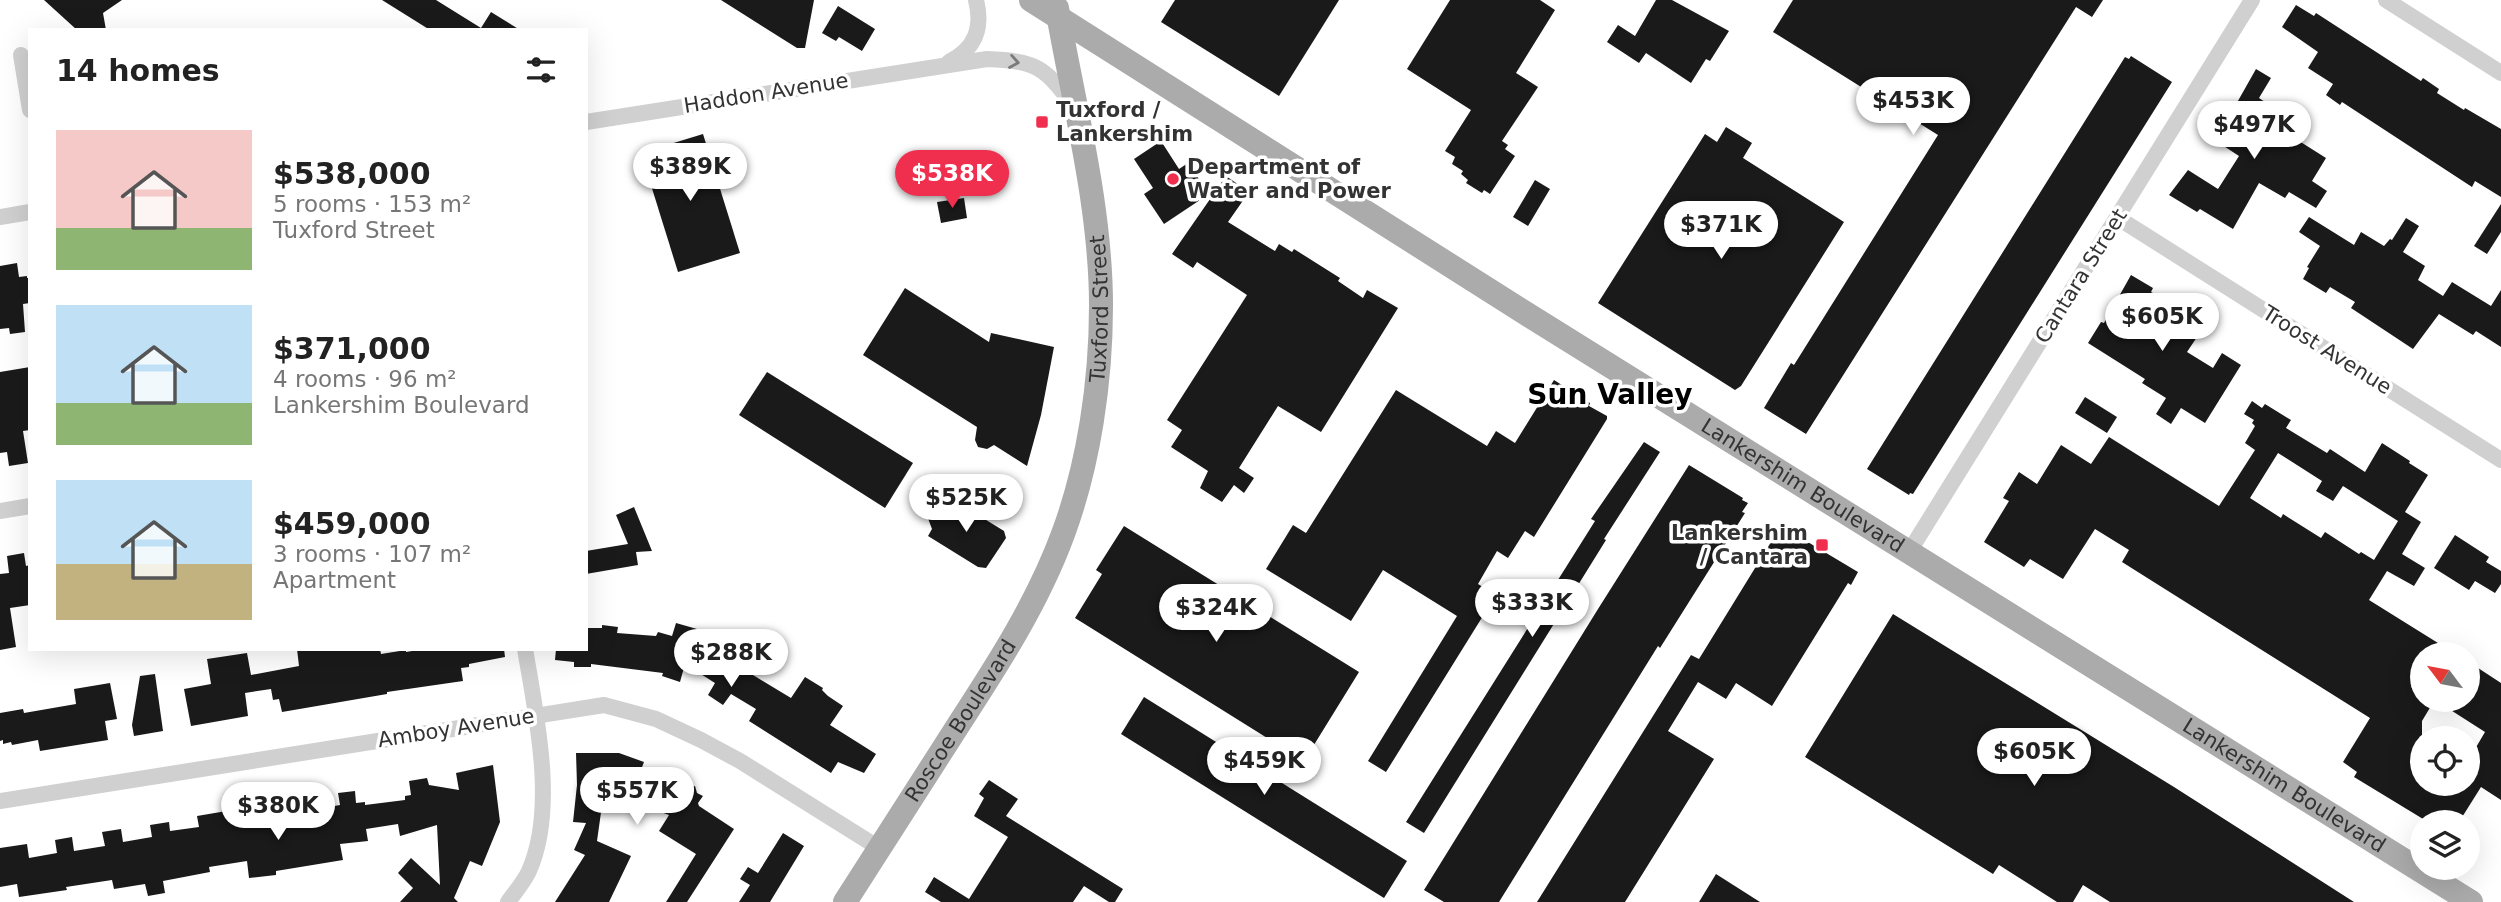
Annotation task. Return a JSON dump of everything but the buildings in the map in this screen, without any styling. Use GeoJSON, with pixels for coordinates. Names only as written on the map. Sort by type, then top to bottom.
{"type":"FeatureCollection","features":[{"type":"Feature","properties":{"kind":"main road","name":"Lankershim Boulevard"},"geometry":{"type":"LineString","coordinates":[[1031,0],[1058,9],[1272,155],[2471,902]]}},
{"type":"Feature","properties":{"kind":"main road","name":"Tuxford Street"},"geometry":{"type":"LineString","coordinates":[[1058,9],[1091,193],[1101,306],[1090,423],[1079,479],[1063,534]]}},
{"type":"Feature","properties":{"kind":"main road","name":"Roscoe Boulevard"},"geometry":{"type":"LineString","coordinates":[[845,902],[1010,645],[1048,571],[1063,534]]}},
{"type":"Feature","properties":{"kind":"street"},"geometry":{"type":"LineString","coordinates":[[947,64],[961,56],[972,45],[979,23],[976,0]]}},
{"type":"Feature","properties":{"kind":"street","name":"Cantara Street"},"geometry":{"type":"LineString","coordinates":[[1909,552],[2252,0]]}},
{"type":"Feature","properties":{"kind":"street"},"geometry":{"type":"LineString","coordinates":[[2386,0],[2501,73]]}},
{"type":"Feature","properties":{"kind":"street"},"geometry":{"type":"LineString","coordinates":[[21,55],[28,98]]}},
{"type":"Feature","properties":{"kind":"street","name":"Haddon Avenue"},"geometry":{"type":"LineString","coordinates":[[588,122],[987,59],[1010,60],[1031,65],[1049,74],[1076,110]]}},
{"type":"Feature","properties":{"kind":"street"},"geometry":{"type":"LineString","coordinates":[[0,217],[28,212]]}},
{"type":"Feature","properties":{"kind":"street","name":"Troost Avenue"},"geometry":{"type":"LineString","coordinates":[[2118,218],[2501,460]]}},
{"type":"Feature","properties":{"kind":"street"},"geometry":{"type":"LineString","coordinates":[[0,511],[28,506]]}},
{"type":"Feature","properties":{"kind":"street"},"geometry":{"type":"LineString","coordinates":[[508,902],[528,873],[538,844],[544,805],[536,716],[525,651]]}},
{"type":"Feature","properties":{"kind":"street","name":"Amboy Avenue"},"geometry":{"type":"LineString","coordinates":[[0,801],[604,705],[656,719],[740,761],[879,848]]}},
{"type":"Feature","properties":{"kind":"place","name":"Tuxford / Lankershim"},"geometry":{"type":"Point","coordinates":[1042,122]}},
{"type":"Feature","properties":{"kind":"place","name":"Department of Water and Power"},"geometry":{"type":"Point","coordinates":[1173,179]}},
{"type":"Feature","properties":{"kind":"place","name":"Lankershim / Cantara"},"geometry":{"type":"Point","coordinates":[1822,545]}},
{"type":"Feature","properties":{"kind":"district","name":"Sun Valley"},"geometry":{"type":"Point","coordinates":[1610,394]}}]}
